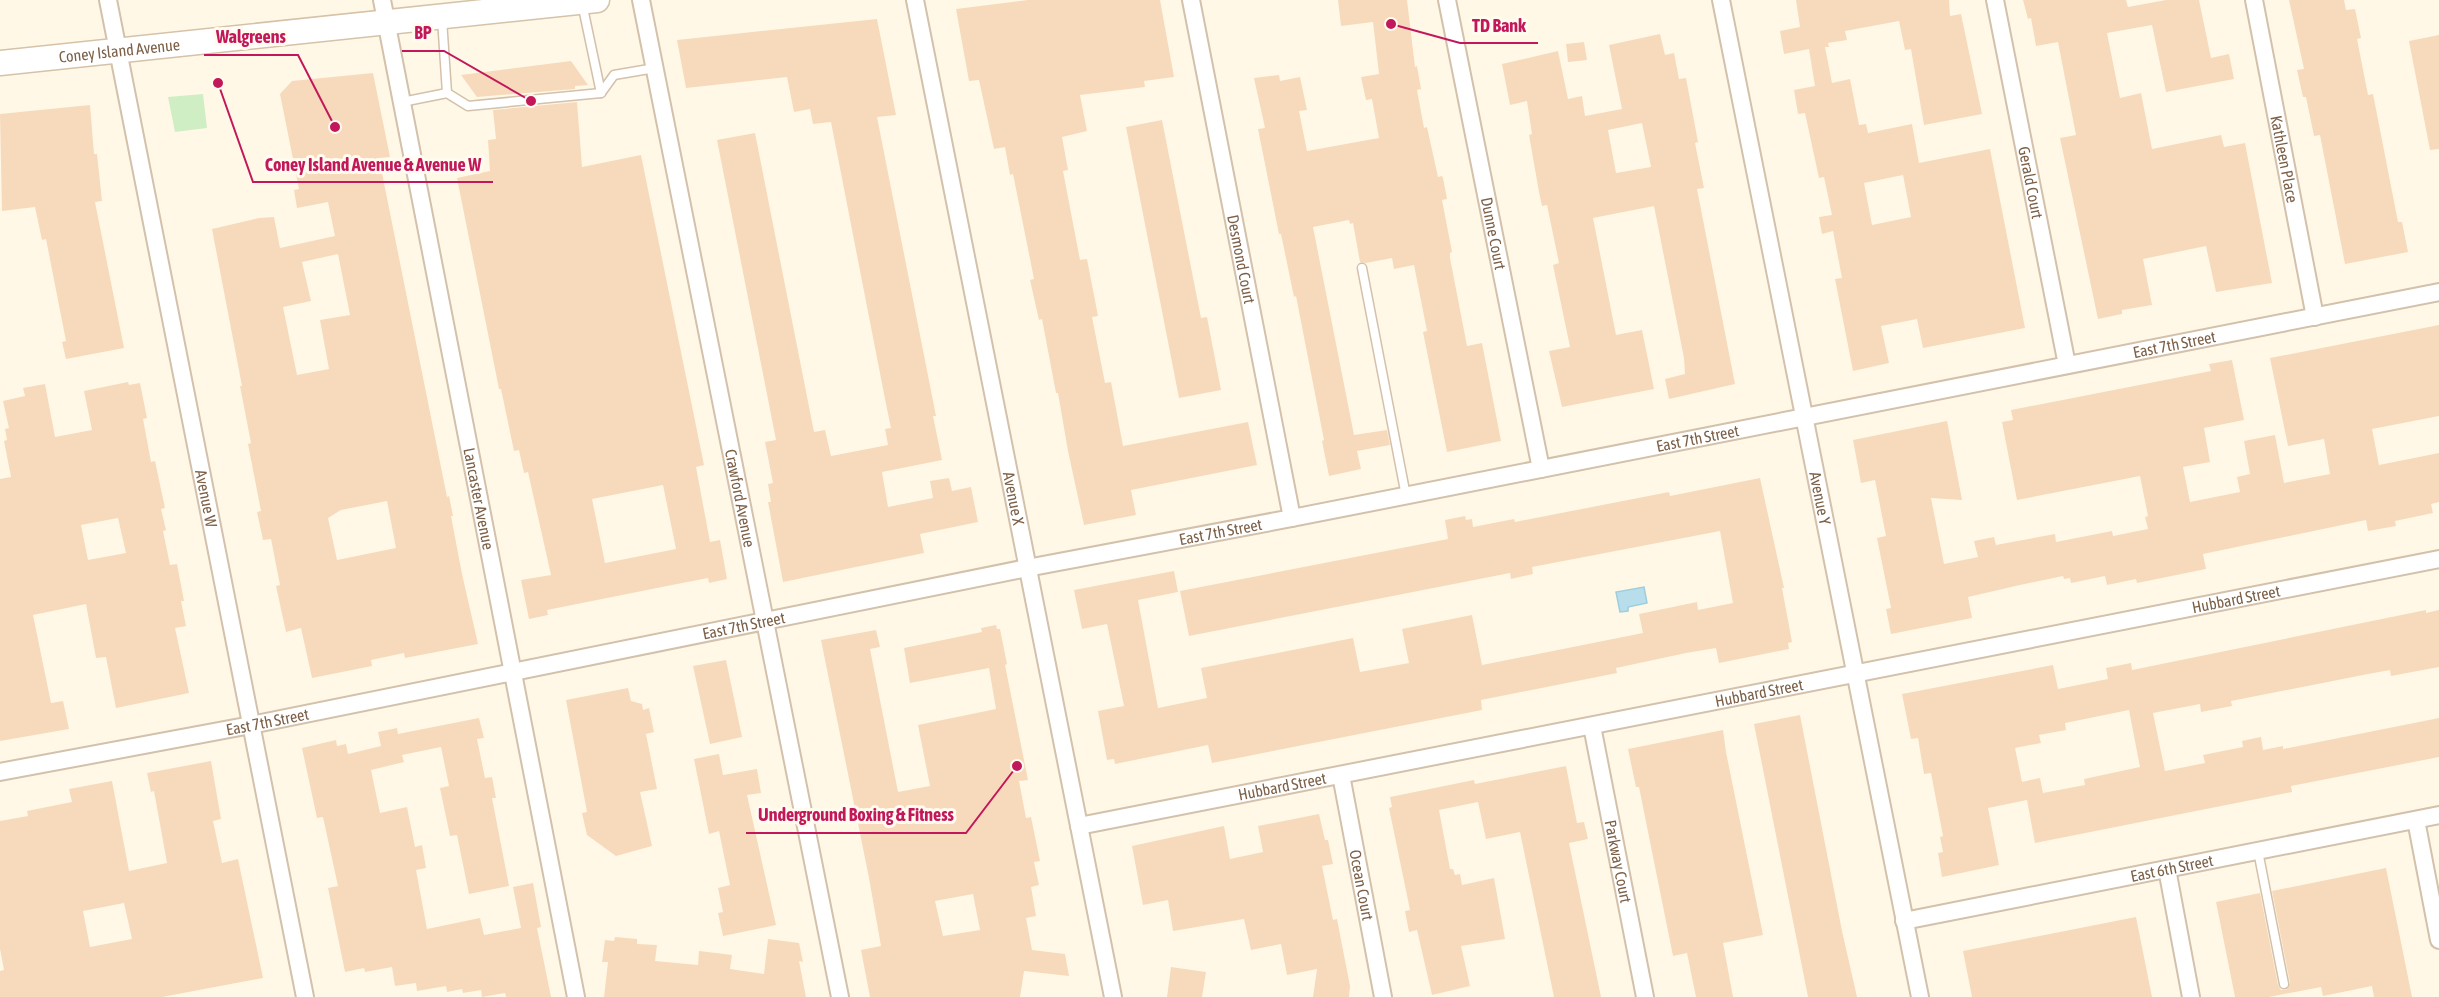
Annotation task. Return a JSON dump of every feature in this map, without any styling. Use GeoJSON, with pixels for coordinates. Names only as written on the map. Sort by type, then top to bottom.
{"type":"FeatureCollection","features":[{"type":"Feature","properties":{"kind":"main road","name":"Coney Island Avenue"},"geometry":{"type":"LineString","coordinates":[[0,63],[119,51],[385,12],[442,17],[590,1]]}},
{"type":"Feature","properties":{"kind":"street","name":"Avenue W"},"geometry":{"type":"LineString","coordinates":[[108,0],[305,997]]}},
{"type":"Feature","properties":{"kind":"street","name":"Crawford Avenue"},"geometry":{"type":"LineString","coordinates":[[641,0],[840,997]]}},
{"type":"Feature","properties":{"kind":"street","name":"Avenue X"},"geometry":{"type":"LineString","coordinates":[[915,0],[1113,997]]}},
{"type":"Feature","properties":{"kind":"street","name":"Desmond Court"},"geometry":{"type":"LineString","coordinates":[[1191,0],[1292,518]]}},
{"type":"Feature","properties":{"kind":"street","name":"Dunne Court"},"geometry":{"type":"LineString","coordinates":[[1448,0],[1541,468]]}},
{"type":"Feature","properties":{"kind":"street","name":"Avenue Y"},"geometry":{"type":"LineString","coordinates":[[1721,0],[1920,997]]}},
{"type":"Feature","properties":{"kind":"street","name":"Gerald Court"},"geometry":{"type":"LineString","coordinates":[[1995,0],[2067,365]]}},
{"type":"Feature","properties":{"kind":"street","name":"Kathleen Place"},"geometry":{"type":"LineString","coordinates":[[2253,0],[2315,317]]}},
{"type":"Feature","properties":{"kind":"street","name":"Lancaster Avenue"},"geometry":{"type":"LineString","coordinates":[[385,12],[576,997]]}},
{"type":"Feature","properties":{"kind":"street","name":"East 7th Street"},"geometry":{"type":"LineString","coordinates":[[0,772],[251,725],[1028,568],[1407,496],[2439,292]]}},
{"type":"Feature","properties":{"kind":"street","name":"Hubbard Street"},"geometry":{"type":"LineString","coordinates":[[1079,826],[2439,559]]}},
{"type":"Feature","properties":{"kind":"street","name":"Parkway Court"},"geometry":{"type":"LineString","coordinates":[[1592,726],[1645,997]]}},
{"type":"Feature","properties":{"kind":"street","name":"Ocean Court"},"geometry":{"type":"LineString","coordinates":[[1341,775],[1383,997]]}},
{"type":"Feature","properties":{"kind":"street","name":"East 6th Street"},"geometry":{"type":"LineString","coordinates":[[1904,921],[2439,815]]}},
{"type":"Feature","properties":{"kind":"street"},"geometry":{"type":"LineString","coordinates":[[2416,820],[2437,917],[2439,940]]}},
{"type":"Feature","properties":{"kind":"street"},"geometry":{"type":"LineString","coordinates":[[2167,869],[2191,997]]}},
{"type":"Feature","properties":{"kind":"lane"},"geometry":{"type":"LineString","coordinates":[[590,1],[601,93]]}},
{"type":"Feature","properties":{"kind":"lane"},"geometry":{"type":"LineString","coordinates":[[442,17],[447,93]]}},
{"type":"Feature","properties":{"kind":"lane"},"geometry":{"type":"LineString","coordinates":[[402,102],[447,93],[468,106],[601,93],[614,75],[655,68]]}},
{"type":"Feature","properties":{"kind":"lane"},"geometry":{"type":"LineString","coordinates":[[1362,268],[1407,496]]}},
{"type":"Feature","properties":{"kind":"lane"},"geometry":{"type":"LineString","coordinates":[[2258,851],[2284,984]]}},
{"type":"Feature","properties":{"kind":"green space"},"geometry":{"type":"Polygon","coordinates":[[[203,94],[207,128],[175,132],[168,97],[203,94]]]}},
{"type":"Feature","properties":{"kind":"water"},"geometry":{"type":"Polygon","coordinates":[[[1644,587],[1647,603],[1628,607],[1628,611],[1620,612],[1616,592],[1644,587]]]}},
{"type":"Feature","properties":{"kind":"building"},"geometry":{"type":"Polygon","coordinates":[[[1028,0],[1160,0],[1174,77],[1144,81],[1145,87],[1080,95],[1087,131],[1062,137],[1068,170],[1063,171],[1080,260],[1087,259],[1098,316],[1092,317],[1105,383],[1111,382],[1123,446],[1248,422],[1257,465],[1131,490],[1136,515],[1084,525],[1042,319],[1039,320],[1030,280],[1034,279],[1013,174],[1010,175],[1005,147],[994,149],[979,80],[969,81],[956,9],[1028,0]]]}},
{"type":"Feature","properties":{"kind":"building"},"geometry":{"type":"Polygon","coordinates":[[[1338,0],[1407,0],[1415,67],[1417,66],[1421,89],[1417,90],[1424,128],[1427,127],[1438,177],[1443,178],[1447,199],[1442,200],[1452,252],[1450,258],[1467,346],[1482,343],[1501,441],[1447,452],[1423,332],[1427,331],[1414,265],[1394,269],[1392,258],[1360,262],[1353,223],[1350,224],[1349,220],[1313,227],[1354,435],[1387,430],[1390,445],[1357,451],[1361,469],[1329,476],[1296,296],[1294,297],[1281,234],[1279,234],[1258,129],[1265,128],[1254,78],[1279,75],[1280,81],[1300,77],[1307,110],[1299,111],[1307,151],[1379,138],[1372,99],[1366,100],[1361,77],[1379,74],[1373,22],[1341,26],[1338,0]]]}},
{"type":"Feature","properties":{"kind":"building"},"geometry":{"type":"Polygon","coordinates":[[[1796,0],[1949,0],[1950,16],[1961,14],[1982,114],[1924,125],[1911,49],[1905,50],[1899,21],[1845,31],[1847,40],[1828,43],[1829,47],[1825,47],[1832,83],[1850,79],[1859,125],[1866,124],[1868,133],[1912,124],[1919,163],[1990,149],[2025,328],[1923,348],[1917,319],[1881,326],[1889,363],[1853,371],[1835,279],[1842,278],[1833,231],[1822,234],[1819,217],[1832,215],[1824,177],[1819,178],[1805,113],[1798,114],[1794,90],[1815,86],[1809,49],[1784,54],[1780,31],[1800,27],[1796,0]],[[1903,175],[1864,183],[1872,225],[1911,217],[1903,175]]]}},
{"type":"Feature","properties":{"kind":"building"},"geometry":{"type":"Polygon","coordinates":[[[2023,0],[2126,0],[2128,7],[2166,0],[2199,0],[2211,58],[2229,54],[2234,79],[2166,92],[2152,25],[2107,33],[2120,98],[2141,93],[2152,149],[2221,135],[2224,147],[2245,143],[2272,283],[2216,292],[2206,246],[2143,259],[2152,305],[2122,310],[2122,314],[2098,319],[2060,138],[2076,135],[2058,42],[2036,46],[2031,18],[2028,19],[2023,0]]]}},
{"type":"Feature","properties":{"kind":"building"},"geometry":{"type":"Polygon","coordinates":[[[2289,0],[2344,0],[2346,10],[2355,9],[2361,38],[2357,39],[2368,95],[2373,94],[2398,222],[2402,222],[2408,252],[2345,264],[2320,135],[2314,136],[2306,97],[2303,97],[2297,70],[2304,69],[2289,0]]]}},
{"type":"Feature","properties":{"kind":"building"},"geometry":{"type":"Polygon","coordinates":[[[877,19],[896,115],[877,117],[936,416],[933,416],[942,460],[882,472],[888,507],[933,498],[930,481],[949,478],[952,491],[971,487],[978,522],[920,534],[924,553],[783,582],[768,502],[771,502],[768,484],[773,483],[765,442],[776,440],[717,140],[755,133],[814,432],[825,430],[831,456],[888,445],[885,429],[891,428],[831,122],[813,124],[810,109],[794,112],[787,77],[686,88],[677,40],[877,19]]]}},
{"type":"Feature","properties":{"kind":"building"},"geometry":{"type":"Polygon","coordinates":[[[1660,34],[1665,55],[1674,53],[1679,79],[1686,78],[1704,188],[1697,189],[1735,384],[1669,399],[1665,379],[1685,374],[1684,358],[1654,206],[1593,218],[1616,335],[1642,330],[1654,389],[1562,407],[1549,351],[1570,347],[1553,265],[1559,263],[1547,205],[1542,206],[1539,192],[1529,135],[1532,134],[1527,101],[1510,105],[1502,64],[1558,51],[1568,99],[1582,96],[1585,116],[1622,109],[1609,45],[1660,34]],[[1642,123],[1608,130],[1616,173],[1651,167],[1642,123]]]}},
{"type":"Feature","properties":{"kind":"building"},"geometry":{"type":"Polygon","coordinates":[[[2439,35],[2439,149],[2430,150],[2409,41],[2439,35]]]}},
{"type":"Feature","properties":{"kind":"building"},"geometry":{"type":"Polygon","coordinates":[[[1584,42],[1587,60],[1568,62],[1566,44],[1584,42]]]}},
{"type":"Feature","properties":{"kind":"building"},"geometry":{"type":"Polygon","coordinates":[[[571,61],[588,85],[575,86],[575,89],[477,97],[461,75],[571,61]]]}},
{"type":"Feature","properties":{"kind":"building"},"geometry":{"type":"Polygon","coordinates":[[[373,73],[390,157],[379,158],[478,644],[405,658],[404,653],[371,660],[372,666],[312,678],[301,628],[286,632],[276,586],[280,585],[271,539],[263,540],[257,512],[261,511],[248,444],[251,443],[240,386],[242,386],[212,229],[259,218],[274,217],[280,248],[335,236],[328,202],[297,208],[294,190],[299,189],[280,94],[292,81],[373,73]],[[338,254],[302,262],[311,301],[283,307],[297,375],[329,369],[320,320],[350,315],[338,254]],[[387,501],[341,510],[328,518],[337,560],[396,548],[387,501]]]}},
{"type":"Feature","properties":{"kind":"building"},"geometry":{"type":"Polygon","coordinates":[[[577,102],[582,167],[641,155],[704,465],[696,467],[710,542],[720,540],[727,579],[709,583],[708,578],[547,610],[548,615],[529,619],[521,580],[551,575],[528,472],[524,473],[519,450],[514,451],[501,389],[499,389],[457,178],[490,171],[488,140],[496,139],[493,110],[577,102]],[[663,485],[592,499],[605,563],[676,549],[663,485]]]}},
{"type":"Feature","properties":{"kind":"building"},"geometry":{"type":"Polygon","coordinates":[[[90,105],[94,154],[97,154],[102,201],[95,202],[124,348],[66,359],[62,342],[66,341],[46,239],[42,240],[35,207],[2,211],[0,114],[90,105]]]}},
{"type":"Feature","properties":{"kind":"building"},"geometry":{"type":"Polygon","coordinates":[[[1162,120],[1201,318],[1207,317],[1221,390],[1179,398],[1126,127],[1162,120]]]}},
{"type":"Feature","properties":{"kind":"building"},"geometry":{"type":"Polygon","coordinates":[[[2439,325],[2439,416],[2372,429],[2379,465],[2439,453],[2439,502],[2431,504],[2433,513],[2395,521],[2396,526],[2368,531],[2366,520],[2203,554],[2206,569],[2137,583],[2136,579],[2107,585],[2105,576],[2071,583],[2070,578],[2064,579],[2063,576],[2020,585],[1968,597],[1972,618],[1891,634],[1886,609],[1891,608],[1877,538],[1886,536],[1875,480],[1861,483],[1853,440],[1947,421],[1962,500],[1931,498],[1944,564],[1978,557],[1974,541],[1994,537],[1996,545],[2055,534],[2056,542],[2112,531],[2113,536],[2148,529],[2145,517],[2148,516],[2140,476],[2017,500],[2002,422],[2013,420],[2011,410],[2211,371],[2209,364],[2232,360],[2244,420],[2204,428],[2210,462],[2183,467],[2190,502],[2240,492],[2237,477],[2250,474],[2244,441],[2275,435],[2284,483],[2330,474],[2324,439],[2288,446],[2270,358],[2439,325]]]}},
{"type":"Feature","properties":{"kind":"building"},"geometry":{"type":"Polygon","coordinates":[[[128,382],[129,385],[140,383],[147,418],[143,419],[151,462],[155,461],[165,508],[161,509],[166,530],[163,531],[170,565],[177,564],[184,601],[181,601],[186,626],[175,628],[189,693],[116,708],[106,657],[96,658],[86,604],[33,615],[51,703],[63,701],[69,729],[0,741],[0,479],[11,477],[4,441],[7,440],[5,429],[9,428],[3,401],[25,396],[23,388],[45,384],[55,437],[92,430],[84,391],[128,382]],[[118,518],[81,525],[88,560],[126,553],[118,518]]]}},
{"type":"Feature","properties":{"kind":"building"},"geometry":{"type":"Polygon","coordinates":[[[1760,478],[1784,588],[1782,588],[1792,642],[1788,643],[1789,649],[1719,663],[1716,648],[1686,653],[1616,668],[1617,673],[1481,700],[1482,710],[1212,763],[1208,745],[1115,764],[1114,759],[1107,760],[1098,711],[1124,706],[1107,624],[1082,629],[1074,590],[1174,571],[1178,592],[1138,600],[1158,708],[1207,698],[1201,668],[1353,638],[1360,672],[1409,663],[1402,629],[1472,615],[1482,665],[1643,633],[1639,614],[1697,602],[1698,610],[1733,603],[1720,531],[1532,567],[1533,574],[1511,579],[1510,573],[1189,636],[1180,591],[1448,539],[1445,520],[1465,516],[1466,520],[1472,519],[1473,527],[1514,519],[1515,522],[1669,492],[1670,496],[1760,478]]]}},
{"type":"Feature","properties":{"kind":"building"},"geometry":{"type":"Polygon","coordinates":[[[2426,610],[2426,613],[2439,610],[2439,667],[2391,676],[2390,670],[2368,674],[2231,701],[2232,706],[2201,712],[2200,704],[2153,713],[2165,771],[2205,763],[2203,755],[2243,747],[2242,741],[2261,737],[2263,750],[2283,746],[2283,749],[2439,718],[2439,757],[2291,786],[2292,792],[2035,843],[2027,800],[1988,808],[1999,865],[1942,877],[1938,853],[1943,852],[1940,837],[1943,836],[1931,773],[1924,774],[1918,738],[1911,739],[1902,694],[2053,665],[2058,689],[2108,679],[2106,668],[2131,663],[2132,670],[2426,610]],[[2129,710],[2065,723],[2066,730],[2039,735],[2041,743],[2015,748],[2022,782],[2040,778],[2043,793],[2085,785],[2084,779],[2140,767],[2129,710]]]}},
{"type":"Feature","properties":{"kind":"building"},"geometry":{"type":"Polygon","coordinates":[[[996,625],[997,629],[1000,629],[1028,780],[1019,781],[1026,818],[1031,817],[1040,861],[1034,862],[1039,885],[1031,887],[1036,916],[1026,918],[1032,950],[1065,954],[1069,976],[1024,971],[1020,997],[870,997],[861,950],[881,946],[821,640],[876,630],[880,647],[870,649],[898,792],[930,786],[918,725],[996,709],[989,668],[910,683],[904,648],[982,632],[981,628],[996,625]],[[973,894],[935,901],[943,936],[980,930],[973,894]]]}},
{"type":"Feature","properties":{"kind":"building"},"geometry":{"type":"Polygon","coordinates":[[[726,660],[742,737],[710,744],[693,666],[726,660]]]}},
{"type":"Feature","properties":{"kind":"building"},"geometry":{"type":"Polygon","coordinates":[[[628,688],[631,701],[642,704],[643,710],[649,708],[654,732],[646,734],[657,789],[640,792],[652,846],[616,856],[587,835],[582,813],[587,812],[566,700],[628,688]]]}},
{"type":"Feature","properties":{"kind":"building"},"geometry":{"type":"Polygon","coordinates":[[[1800,715],[1857,997],[1808,997],[1754,724],[1800,715]]]}},
{"type":"Feature","properties":{"kind":"building"},"geometry":{"type":"Polygon","coordinates":[[[479,718],[484,738],[477,739],[485,778],[492,777],[496,798],[492,798],[509,886],[469,894],[457,835],[450,836],[440,788],[449,786],[441,747],[402,755],[404,762],[371,770],[380,813],[407,807],[415,847],[422,845],[426,868],[416,870],[427,929],[480,918],[484,935],[521,928],[513,887],[533,883],[541,927],[537,928],[551,997],[506,997],[505,993],[482,997],[481,990],[463,993],[462,989],[447,992],[446,986],[417,991],[416,983],[395,986],[392,967],[365,972],[364,968],[345,972],[328,888],[338,886],[323,817],[317,818],[302,748],[336,740],[337,746],[346,744],[348,754],[381,746],[378,732],[397,728],[398,734],[479,718]]]}},
{"type":"Feature","properties":{"kind":"building"},"geometry":{"type":"Polygon","coordinates":[[[1723,730],[1763,935],[1723,943],[1733,997],[1696,997],[1687,953],[1673,956],[1639,787],[1636,787],[1628,749],[1723,730]]]}},
{"type":"Feature","properties":{"kind":"building"},"geometry":{"type":"Polygon","coordinates":[[[719,754],[723,775],[757,769],[761,793],[747,795],[776,925],[723,936],[718,913],[723,912],[718,888],[730,885],[719,831],[709,834],[694,759],[719,754]]]}},
{"type":"Feature","properties":{"kind":"building"},"geometry":{"type":"Polygon","coordinates":[[[211,761],[221,819],[213,821],[222,863],[238,859],[263,978],[162,997],[0,997],[0,971],[4,970],[0,949],[0,821],[28,816],[27,811],[72,802],[69,789],[112,781],[129,871],[167,863],[154,791],[151,792],[147,773],[211,761]],[[124,903],[83,911],[90,947],[132,939],[124,903]]]}},
{"type":"Feature","properties":{"kind":"building"},"geometry":{"type":"Polygon","coordinates":[[[1566,766],[1577,823],[1584,822],[1588,839],[1569,843],[1601,997],[1554,997],[1520,832],[1486,839],[1478,802],[1439,810],[1450,869],[1453,869],[1455,875],[1460,874],[1462,885],[1494,878],[1505,939],[1461,946],[1470,986],[1432,995],[1417,930],[1409,932],[1405,911],[1410,910],[1389,808],[1392,807],[1390,797],[1474,780],[1475,784],[1566,766]]]}},
{"type":"Feature","properties":{"kind":"building"},"geometry":{"type":"Polygon","coordinates":[[[1319,814],[1333,864],[1322,866],[1333,920],[1337,919],[1350,986],[1349,997],[1313,997],[1317,969],[1287,975],[1281,944],[1251,950],[1244,919],[1173,931],[1168,900],[1143,905],[1132,846],[1224,826],[1230,859],[1263,852],[1258,826],[1319,814]]]}},
{"type":"Feature","properties":{"kind":"building"},"geometry":{"type":"Polygon","coordinates":[[[2386,868],[2412,997],[2374,997],[2372,986],[2323,996],[2321,987],[2269,997],[2235,997],[2216,902],[2260,893],[2278,985],[2281,990],[2286,990],[2290,983],[2272,891],[2386,868]]]}},
{"type":"Feature","properties":{"kind":"building"},"geometry":{"type":"Polygon","coordinates":[[[2136,917],[2152,997],[1972,997],[1963,951],[2136,917]]]}},
{"type":"Feature","properties":{"kind":"building"},"geometry":{"type":"Polygon","coordinates":[[[615,937],[637,939],[637,944],[657,945],[655,961],[698,965],[699,951],[716,953],[732,955],[730,969],[764,974],[768,939],[799,943],[803,962],[799,961],[806,997],[604,997],[608,962],[602,962],[605,940],[614,941],[615,937]]]}},
{"type":"Feature","properties":{"kind":"building"},"geometry":{"type":"Polygon","coordinates":[[[1171,967],[1206,972],[1202,997],[1167,997],[1171,967]]]}},
{"type":"Feature","properties":{"kind":"place","name":"TD Bank"},"geometry":{"type":"Point","coordinates":[1391,24]}},
{"type":"Feature","properties":{"kind":"place","name":"Coney Island Avenue & Avenue W"},"geometry":{"type":"Point","coordinates":[218,83]}},
{"type":"Feature","properties":{"kind":"place","name":"BP"},"geometry":{"type":"Point","coordinates":[531,101]}},
{"type":"Feature","properties":{"kind":"place","name":"Walgreens"},"geometry":{"type":"Point","coordinates":[335,127]}},
{"type":"Feature","properties":{"kind":"place","name":"Underground Boxing & Fitness"},"geometry":{"type":"Point","coordinates":[1017,766]}}]}
